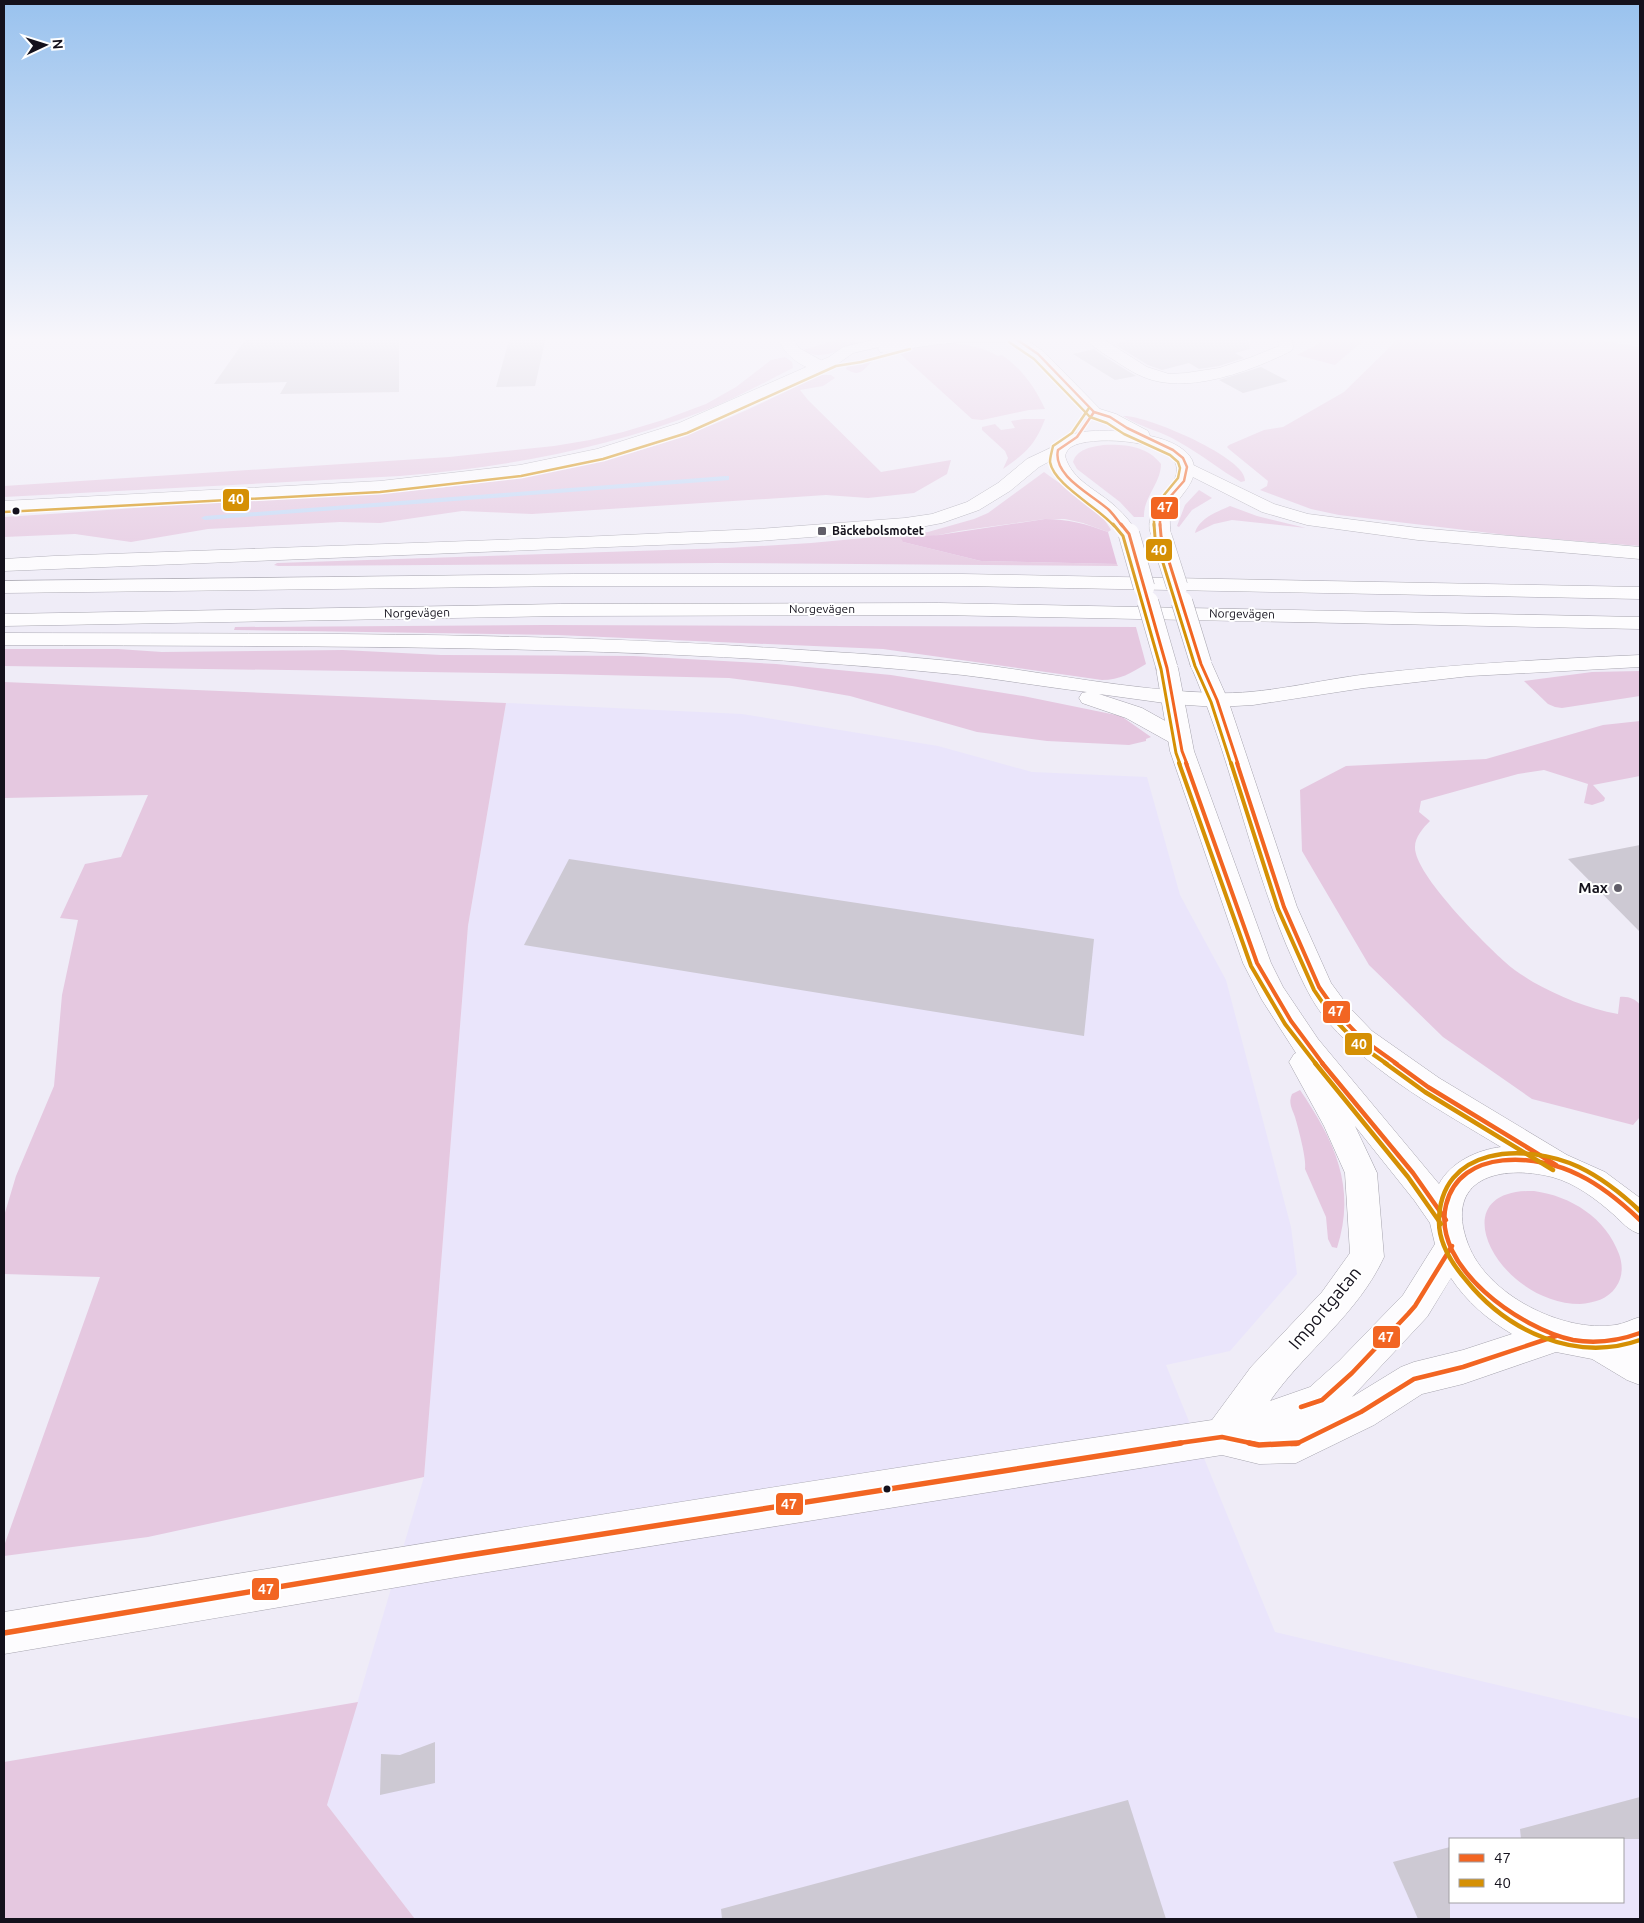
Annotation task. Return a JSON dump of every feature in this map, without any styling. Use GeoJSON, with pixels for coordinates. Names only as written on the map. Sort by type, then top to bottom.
{"type":"FeatureCollection","features":[{"type":"Feature","properties":{"kind":"main road"},"geometry":{"type":"LineString","coordinates":[[4,506],[380,486],[520,470],[601,453],[686,427]]}},
{"type":"Feature","properties":{"kind":"main road"},"geometry":{"type":"LineString","coordinates":[[1081,427],[1056,456],[1062,472],[1105,506],[1121,521],[1129,534],[1167,668],[1182,751],[1256,964],[1270,994],[1291,1025],[1414,1174],[1449,1233],[1465,1270],[1485,1294],[1510,1314],[1556,1336],[1597,1343],[1625,1339],[1640,1333]]}},
{"type":"Feature","properties":{"kind":"main road"},"geometry":{"type":"LineString","coordinates":[[1124,427],[1173,450],[1183,458],[1187,466],[1236,493],[1268,508],[1307,518],[1418,534],[1640,553]]}},
{"type":"Feature","properties":{"kind":"main road"},"geometry":{"type":"LineString","coordinates":[[4,565],[758,535],[906,524],[935,519],[973,506],[1004,486],[1033,463],[1066,444],[1108,436],[1150,440]]}},
{"type":"Feature","properties":{"kind":"main road"},"geometry":{"type":"LineString","coordinates":[[1187,466],[1184,481],[1169,498],[1160,518],[1162,536],[1201,664],[1217,700],[1284,907],[1320,987],[1338,1014],[1362,1039],[1428,1087],[1556,1165],[1578,1174],[1609,1192],[1628,1207],[1640,1220]]}},
{"type":"Feature","properties":{"kind":"main road","name":"Norgevägen"},"geometry":{"type":"LineString","coordinates":[[4,587],[574,580],[962,580],[1640,592]]}},
{"type":"Feature","properties":{"kind":"main road","name":"Norgevägen"},"geometry":{"type":"LineString","coordinates":[[4,620],[560,610],[939,608],[1640,623]]}},
{"type":"Feature","properties":{"kind":"main road"},"geometry":{"type":"LineString","coordinates":[[4,639],[455,642],[631,647],[911,664],[964,669],[1172,697],[1217,700],[1253,698],[1364,681],[1461,671],[1640,661]]}},
{"type":"Feature","properties":{"kind":"main road"},"geometry":{"type":"LineString","coordinates":[[911,664],[962,676],[1086,697],[1134,713],[1179,738]]}},
{"type":"Feature","properties":{"kind":"main road","name":"Importgatan"},"geometry":{"type":"LineString","coordinates":[[1222,1437],[1264,1379],[1334,1303],[1366,1257],[1365,1212],[1361,1173],[1338,1122],[1301,1057],[1291,1025]]}},
{"type":"Feature","properties":{"kind":"main road"},"geometry":{"type":"LineString","coordinates":[[4,1633],[457,1557],[968,1475],[1222,1437],[1322,1400],[1352,1373],[1415,1306],[1449,1233],[1446,1207],[1456,1183],[1477,1167],[1505,1159],[1522,1159],[1556,1165]]}},
{"type":"Feature","properties":{"kind":"main road"},"geometry":{"type":"LineString","coordinates":[[1222,1437],[1259,1445],[1296,1444],[1361,1412],[1414,1379],[1463,1367],[1556,1336]]}},
{"type":"Feature","properties":{"kind":"main road"},"geometry":{"type":"LineString","coordinates":[[1597,1343],[1640,1368]]}},
{"type":"Feature","properties":{"kind":"shaded area"},"geometry":{"type":"Polygon","coordinates":[[[641,427],[658,427],[552,455],[476,468],[400,476],[4,497],[4,486],[449,457],[554,446],[641,427]]]}},
{"type":"Feature","properties":{"kind":"shaded area"},"geometry":{"type":"Polygon","coordinates":[[[707,427],[835,427],[881,472],[951,460],[947,474],[914,493],[868,498],[826,495],[532,514],[462,511],[380,523],[340,522],[208,529],[131,542],[75,534],[4,537],[4,517],[394,492],[492,481],[541,473],[637,451],[707,427]]]}},
{"type":"Feature","properties":{"kind":"shaded area"},"geometry":{"type":"Polygon","coordinates":[[[982,427],[998,427],[1001,430],[1041,427],[1029,448],[1003,469],[1008,458],[1005,451],[982,430],[982,427]]]}},
{"type":"Feature","properties":{"kind":"shaded area"},"geometry":{"type":"Polygon","coordinates":[[[1144,427],[1163,427],[1193,439],[1230,461],[1241,472],[1245,481],[1241,482],[1166,435],[1144,427]]]}},
{"type":"Feature","properties":{"kind":"shaded area"},"geometry":{"type":"Polygon","coordinates":[[[1283,427],[1640,427],[1640,546],[1515,536],[1339,515],[1311,509],[1260,490],[1267,486],[1268,481],[1227,447],[1264,430],[1283,427]]]}},
{"type":"Feature","properties":{"kind":"shaded area"},"geometry":{"type":"Polygon","coordinates":[[[1103,445],[1135,447],[1149,453],[1161,464],[1158,478],[1146,503],[1144,517],[1134,517],[1120,502],[1077,469],[1073,462],[1081,451],[1103,445]]]}},
{"type":"Feature","properties":{"kind":"shaded area"},"geometry":{"type":"Polygon","coordinates":[[[1044,472],[1090,506],[1106,522],[1111,530],[1108,532],[1065,519],[1045,519],[959,531],[903,542],[981,561],[1117,564],[1118,566],[717,563],[274,565],[277,563],[727,548],[811,543],[928,532],[988,513],[1044,472]]]}},
{"type":"Feature","properties":{"kind":"shaded area"},"geometry":{"type":"Polygon","coordinates":[[[1199,490],[1212,498],[1192,510],[1179,527],[1177,526],[1185,505],[1199,490]]]}},
{"type":"Feature","properties":{"kind":"shaded area"},"geometry":{"type":"Polygon","coordinates":[[[1230,506],[1257,516],[1306,528],[1232,520],[1214,524],[1195,533],[1204,519],[1230,506]]]}},
{"type":"Feature","properties":{"kind":"shaded area"},"geometry":{"type":"Polygon","coordinates":[[[1045,519],[1077,522],[1108,532],[1117,564],[981,561],[903,542],[901,538],[939,535],[1045,519]]]}},
{"type":"Feature","properties":{"kind":"shaded area"},"geometry":{"type":"Polygon","coordinates":[[[544,625],[1136,627],[1146,664],[1120,677],[1102,680],[883,649],[557,635],[234,630],[235,627],[544,625]]]}},
{"type":"Feature","properties":{"kind":"shaded area"},"geometry":{"type":"Polygon","coordinates":[[[4,649],[118,649],[162,652],[343,650],[441,655],[633,656],[776,664],[891,675],[1023,696],[1121,716],[1151,737],[1146,739],[1146,741],[1129,745],[1047,741],[977,732],[850,696],[729,678],[4,666],[4,649]]]}},
{"type":"Feature","properties":{"kind":"shaded area"},"geometry":{"type":"Polygon","coordinates":[[[1640,671],[1640,696],[1562,708],[1548,704],[1524,681],[1592,672],[1640,671]]]}},
{"type":"Feature","properties":{"kind":"shaded area"},"geometry":{"type":"Polygon","coordinates":[[[4,682],[506,703],[468,926],[424,1477],[148,1537],[4,1556],[4,1546],[100,1277],[4,1274],[4,1216],[16,1176],[54,1086],[62,995],[78,920],[60,918],[85,864],[121,857],[148,795],[4,798],[4,682]]]}},
{"type":"Feature","properties":{"kind":"shaded area"},"geometry":{"type":"Polygon","coordinates":[[[506,703],[742,714],[938,746],[1032,772],[1147,777],[1180,895],[1226,980],[1291,1227],[1297,1274],[1230,1351],[1166,1365],[1275,1632],[1640,1719],[1640,1919],[415,1919],[327,1805],[424,1477],[468,926],[506,703]]]}},
{"type":"Feature","properties":{"kind":"shaded area"},"geometry":{"type":"Polygon","coordinates":[[[1640,721],[1640,776],[1593,785],[1605,798],[1604,801],[1592,805],[1584,803],[1588,784],[1544,770],[1518,774],[1421,801],[1419,812],[1430,821],[1422,830],[1415,843],[1418,859],[1438,890],[1452,908],[1508,965],[1533,982],[1553,992],[1596,1009],[1618,1014],[1620,997],[1632,998],[1640,1005],[1640,1117],[1633,1125],[1532,1099],[1443,1037],[1369,965],[1302,851],[1300,790],[1346,766],[1486,759],[1603,725],[1640,721]]]}},
{"type":"Feature","properties":{"kind":"shaded area"},"geometry":{"type":"Polygon","coordinates":[[[1300,1090],[1323,1127],[1339,1165],[1343,1184],[1344,1205],[1343,1226],[1337,1248],[1332,1247],[1328,1239],[1326,1217],[1305,1169],[1302,1143],[1290,1103],[1292,1094],[1300,1090]]]}},
{"type":"Feature","properties":{"kind":"shaded area"},"geometry":{"type":"Polygon","coordinates":[[[1534,1191],[1561,1198],[1586,1211],[1613,1241],[1622,1267],[1618,1283],[1609,1295],[1590,1303],[1580,1304],[1551,1299],[1525,1286],[1504,1267],[1490,1246],[1485,1225],[1489,1207],[1505,1195],[1534,1191]]]}},
{"type":"Feature","properties":{"kind":"shaded area"},"geometry":{"type":"Polygon","coordinates":[[[358,1702],[327,1805],[415,1919],[4,1919],[4,1762],[358,1702]]]}},
{"type":"Feature","properties":{"kind":"building","name":"Max"},"geometry":{"type":"Polygon","coordinates":[[[1640,845],[1640,932],[1568,859],[1640,845]]]}},
{"type":"Feature","properties":{"kind":"building"},"geometry":{"type":"Polygon","coordinates":[[[569,859],[1094,939],[1084,1036],[524,945],[569,859]]]}},
{"type":"Feature","properties":{"kind":"building"},"geometry":{"type":"Polygon","coordinates":[[[435,1742],[435,1783],[380,1795],[381,1754],[400,1755],[435,1742]]]}},
{"type":"Feature","properties":{"kind":"building"},"geometry":{"type":"Polygon","coordinates":[[[1640,1797],[1640,1839],[1521,1838],[1520,1829],[1640,1797]]]}},
{"type":"Feature","properties":{"kind":"building"},"geometry":{"type":"Polygon","coordinates":[[[1128,1800],[1166,1919],[722,1919],[721,1909],[1128,1800]]]}},
{"type":"Feature","properties":{"kind":"building"},"geometry":{"type":"Polygon","coordinates":[[[1449,1847],[1450,1919],[1418,1919],[1393,1862],[1449,1847]]]}},
{"type":"Feature","properties":{"kind":"waterway"},"geometry":{"type":"LineString","coordinates":[[205,518],[726,478]]}},
{"type":"Feature","properties":{"kind":"transit line","name":"40"},"geometry":{"type":"LineString","coordinates":[[4,512],[380,492],[521,476],[603,459],[687,433],[701,427]]}},
{"type":"Feature","properties":{"kind":"transit line","name":"40"},"geometry":{"type":"LineString","coordinates":[[1076,427],[1072,433],[1053,446],[1050,460],[1053,470],[1059,479],[1106,516],[1123,536],[1161,669],[1176,753],[1251,966],[1285,1024],[1304,1050],[1408,1177],[1441,1224]]}},
{"type":"Feature","properties":{"kind":"transit line","name":"47"},"geometry":{"type":"LineString","coordinates":[[1084,427],[1077,437],[1058,450],[1056,458],[1059,467],[1065,475],[1110,511],[1129,534],[1167,668],[1182,751],[1257,963],[1273,993],[1310,1047],[1413,1173],[1446,1220]]}},
{"type":"Feature","properties":{"kind":"transit line","name":"40"},"geometry":{"type":"LineString","coordinates":[[1113,427],[1124,434],[1170,455],[1178,462],[1180,468],[1178,478],[1164,495],[1154,516],[1155,537],[1195,666],[1211,702],[1278,909],[1314,990],[1333,1018],[1358,1044],[1425,1092],[1553,1170]]}},
{"type":"Feature","properties":{"kind":"transit line","name":"47"},"geometry":{"type":"LineString","coordinates":[[1125,427],[1173,450],[1183,458],[1187,467],[1184,481],[1169,498],[1160,518],[1161,536],[1201,664],[1217,700],[1284,907],[1319,987],[1338,1014],[1362,1039],[1428,1087],[1556,1165]]}},
{"type":"Feature","properties":{"kind":"transit line","name":"40"},"geometry":{"type":"LineString","coordinates":[[1640,1211],[1610,1185],[1577,1166],[1540,1155],[1521,1153],[1501,1154],[1474,1162],[1462,1169],[1452,1179],[1441,1201],[1439,1225],[1445,1248],[1457,1270],[1474,1291],[1494,1309],[1514,1323],[1547,1339],[1587,1348],[1614,1348],[1640,1340]]}},
{"type":"Feature","properties":{"kind":"transit line","name":"47"},"geometry":{"type":"LineString","coordinates":[[1640,1220],[1611,1194],[1578,1174],[1542,1162],[1502,1160],[1477,1168],[1460,1179],[1446,1205],[1445,1226],[1452,1247],[1464,1268],[1479,1287],[1497,1304],[1534,1327],[1560,1337],[1587,1342],[1613,1341],[1640,1333]]}},
{"type":"Feature","properties":{"kind":"transit line","name":"47"},"geometry":{"type":"LineString","coordinates":[[1301,1407],[1322,1400],[1352,1373],[1408,1314],[1415,1306],[1452,1246]]}},
{"type":"Feature","properties":{"kind":"transit line","name":"47"},"geometry":{"type":"LineString","coordinates":[[4,1633],[457,1557],[1131,1450],[1222,1437],[1259,1445],[1296,1444],[1361,1412],[1414,1379],[1463,1367],[1556,1336]]}},
{"type":"Feature","properties":{"kind":"place","name":"Bäckebolsmotet"},"geometry":{"type":"Point","coordinates":[822,531]}},
{"type":"Feature","properties":{"kind":"place","name":"Max"},"geometry":{"type":"Point","coordinates":[1618,888]}}]}
